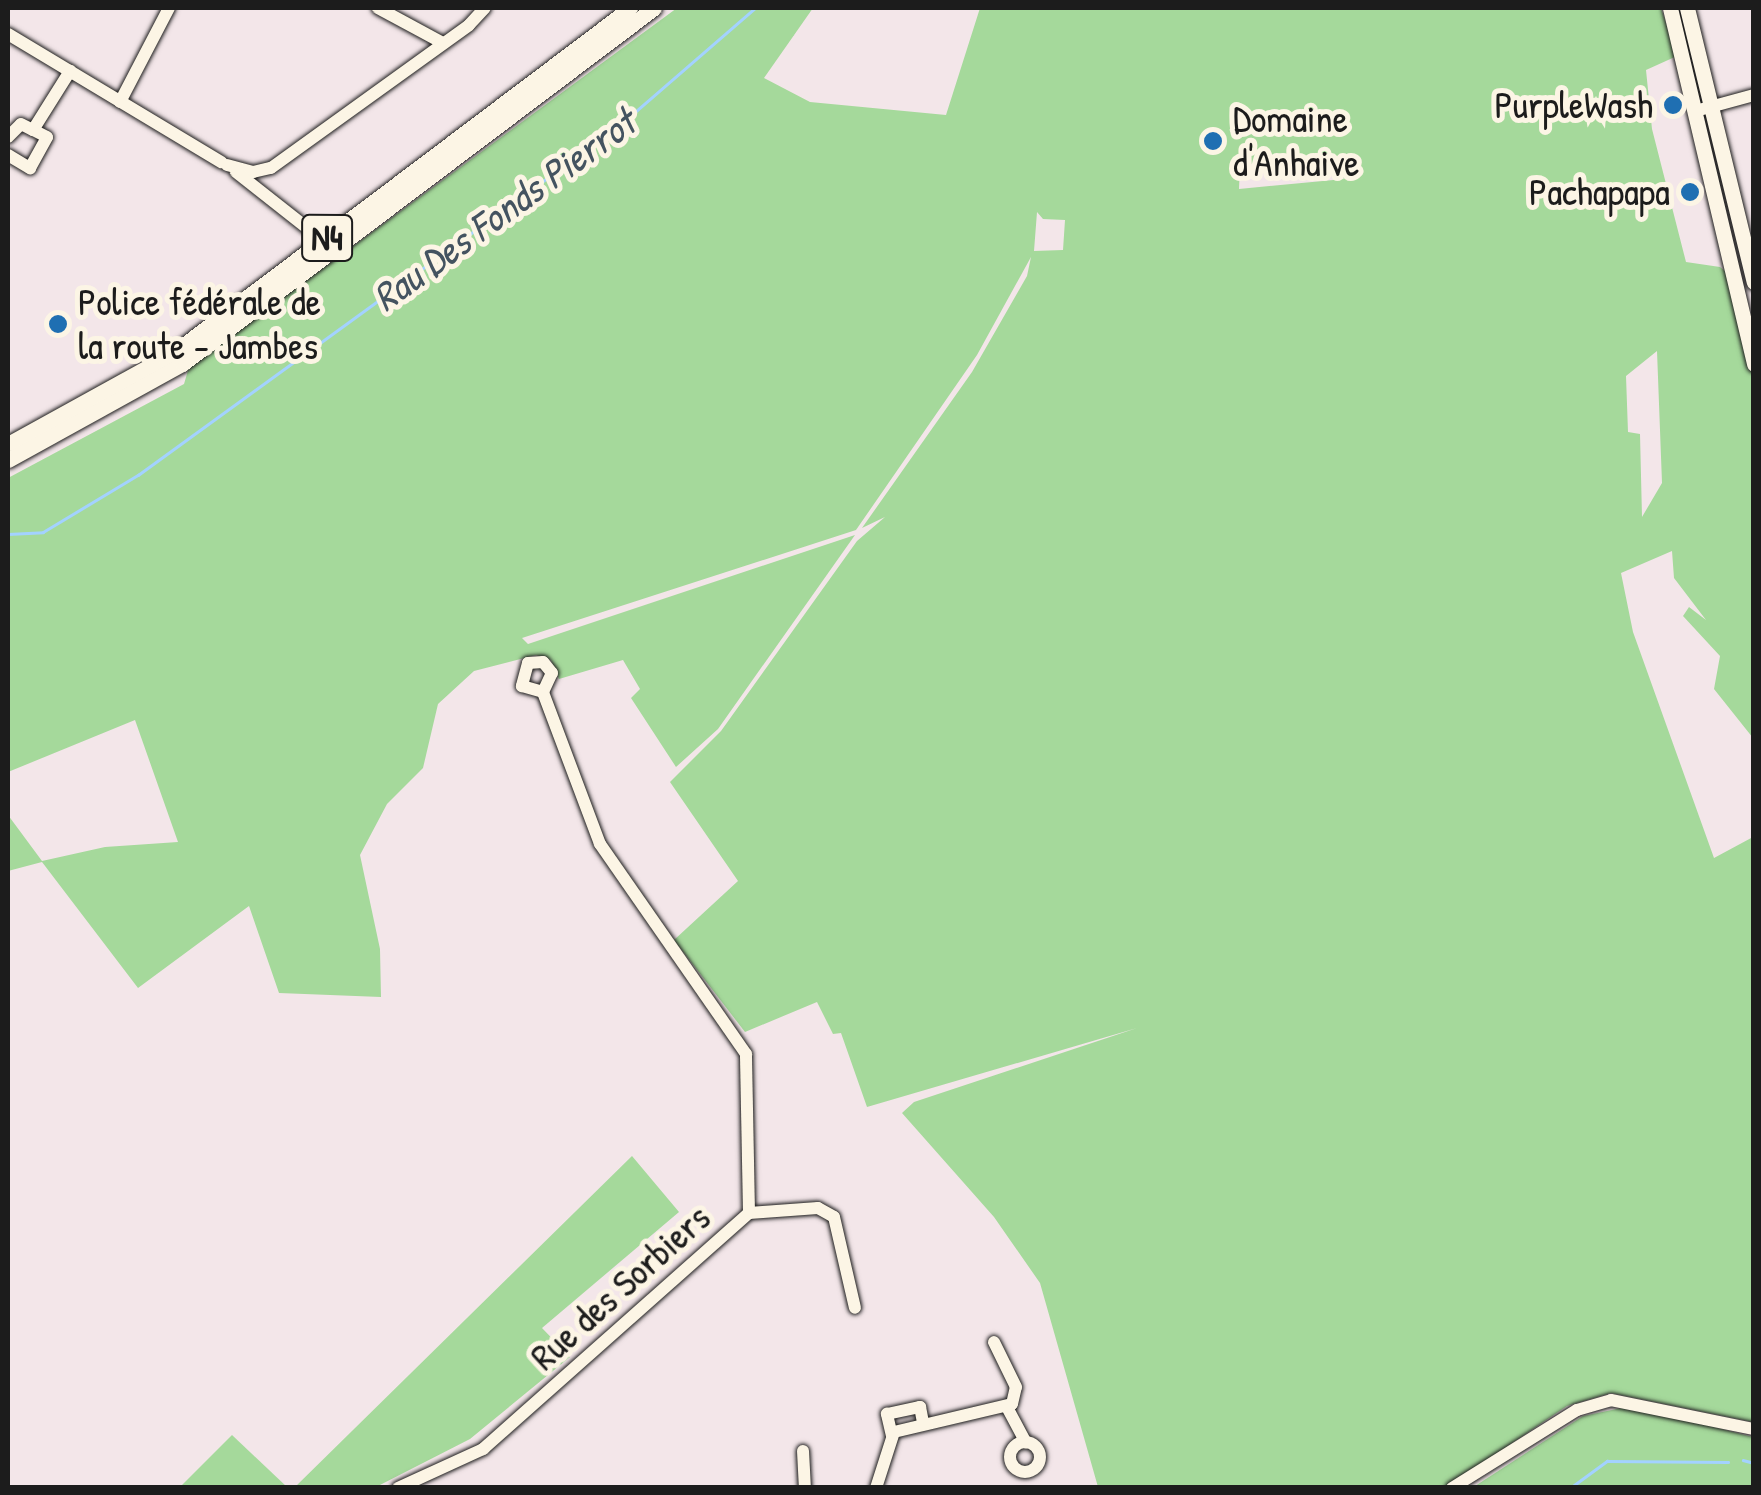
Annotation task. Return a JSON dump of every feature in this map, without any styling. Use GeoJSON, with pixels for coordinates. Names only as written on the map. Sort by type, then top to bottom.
{"type":"FeatureCollection","features":[{"type":"Feature","properties":{"kind":"main road","name":"N4"},"geometry":{"type":"LineString","coordinates":[[8,460],[182,364],[630,8]]}},
{"type":"Feature","properties":{"kind":"main road","name":"N4"},"geometry":{"type":"LineString","coordinates":[[8,444],[173,353],[654,8]]}},
{"type":"Feature","properties":{"kind":"main road"},"geometry":{"type":"LineString","coordinates":[[1670,8],[1706,108],[1754,282]]}},
{"type":"Feature","properties":{"kind":"main road"},"geometry":{"type":"LineString","coordinates":[[1687,8],[1725,229],[1754,364]]}},
{"type":"Feature","properties":{"kind":"main road"},"geometry":{"type":"LineString","coordinates":[[1725,229],[1754,320]]}},
{"type":"Feature","properties":{"kind":"street"},"geometry":{"type":"LineString","coordinates":[[120,102],[169,8]]}},
{"type":"Feature","properties":{"kind":"street"},"geometry":{"type":"LineString","coordinates":[[378,8],[442,44]]}},
{"type":"Feature","properties":{"kind":"street"},"geometry":{"type":"LineString","coordinates":[[224,164],[253,172],[270,168],[442,44],[485,8]]}},
{"type":"Feature","properties":{"kind":"street"},"geometry":{"type":"LineString","coordinates":[[8,34],[224,164],[328,245]]}},
{"type":"Feature","properties":{"kind":"street"},"geometry":{"type":"LineString","coordinates":[[33,130],[70,71]]}},
{"type":"Feature","properties":{"kind":"street"},"geometry":{"type":"LineString","coordinates":[[1706,108],[1754,96]]}},
{"type":"Feature","properties":{"kind":"street"},"geometry":{"type":"LineString","coordinates":[[8,155],[30,168],[47,137],[21,124],[9,140]]}},
{"type":"Feature","properties":{"kind":"street","name":"Rue des Sorbiers"},"geometry":{"type":"LineString","coordinates":[[398,1488],[483,1448],[749,1213],[746,1054],[600,844],[544,692]]}},
{"type":"Feature","properties":{"kind":"street"},"geometry":{"type":"LineString","coordinates":[[749,1213],[818,1208],[834,1216],[856,1308]]}},
{"type":"Feature","properties":{"kind":"street"},"geometry":{"type":"LineString","coordinates":[[994,1342],[1016,1387],[1008,1409],[1026,1442]]}},
{"type":"Feature","properties":{"kind":"street"},"geometry":{"type":"LineString","coordinates":[[1452,1488],[1577,1410],[1611,1400],[1754,1429]]}},
{"type":"Feature","properties":{"kind":"street"},"geometry":{"type":"LineString","coordinates":[[876,1488],[892,1436],[923,1423],[1008,1409]]}},
{"type":"Feature","properties":{"kind":"street"},"geometry":{"type":"LineString","coordinates":[[804,1451],[805,1488]]}},
{"type":"Feature","properties":{"kind":"green space"},"geometry":{"type":"Polygon","coordinates":[[[677,8],[813,8],[764,78],[810,102],[946,115],[980,8],[1661,8],[1677,56],[1646,70],[1652,129],[1686,262],[1720,267],[1731,276],[1753,378],[1753,738],[1714,689],[1720,656],[1683,616],[1689,607],[1706,620],[1674,578],[1672,551],[1621,573],[1633,632],[1714,858],[1753,837],[1753,1422],[1611,1393],[1567,1406],[1447,1487],[1098,1487],[1040,1283],[994,1217],[902,1113],[914,1102],[1137,1028],[867,1107],[841,1033],[833,1034],[817,1002],[745,1032],[674,940],[738,881],[670,782],[721,731],[857,541],[885,517],[862,528],[972,372],[1027,276],[1031,257],[977,355],[856,530],[522,638],[528,644],[855,535],[718,729],[676,767],[631,698],[640,689],[623,660],[559,679],[551,660],[536,655],[474,671],[438,704],[423,768],[387,804],[360,855],[380,949],[381,997],[279,993],[249,906],[138,988],[42,862],[8,871],[8,815],[42,861],[105,847],[178,842],[135,720],[8,772],[8,478],[184,384],[189,367],[677,8]],[[1332,163],[1240,164],[1239,189],[1344,179],[1332,163]],[[1037,212],[1034,251],[1063,250],[1065,220],[1043,219],[1037,212]],[[1657,351],[1626,376],[1628,432],[1640,434],[1642,517],[1662,483],[1657,351]]]}},
{"type":"Feature","properties":{"kind":"green space"},"geometry":{"type":"Polygon","coordinates":[[[632,1156],[679,1212],[542,1328],[570,1357],[470,1439],[376,1487],[295,1487],[632,1156]]]}},
{"type":"Feature","properties":{"kind":"green space"},"geometry":{"type":"Polygon","coordinates":[[[1631,1406],[1753,1437],[1753,1487],[1472,1488],[1583,1416],[1631,1406]]]}},
{"type":"Feature","properties":{"kind":"green space"},"geometry":{"type":"Polygon","coordinates":[[[232,1435],[287,1487],[180,1487],[232,1435]]]}},
{"type":"Feature","properties":{"kind":"waterway","name":"Rau Des Fonds Pierrot"},"geometry":{"type":"LineString","coordinates":[[8,534],[43,532],[138,475],[620,125],[755,8]]}},
{"type":"Feature","properties":{"kind":"waterway"},"geometry":{"type":"LineString","coordinates":[[1743,1460],[1754,1463]]}},
{"type":"Feature","properties":{"kind":"waterway"},"geometry":{"type":"LineString","coordinates":[[1570,1488],[1607,1461],[1728,1462]]}},
{"type":"Feature","properties":{"kind":"place","name":"PurpleWash"},"geometry":{"type":"Point","coordinates":[1673,105]}},
{"type":"Feature","properties":{"kind":"place","name":"Domaine d'Anhaive"},"geometry":{"type":"Point","coordinates":[1213,141]}},
{"type":"Feature","properties":{"kind":"place","name":"Pachapapa"},"geometry":{"type":"Point","coordinates":[1690,192]}},
{"type":"Feature","properties":{"kind":"place","name":"Police fédérale de la route - Jambes"},"geometry":{"type":"Point","coordinates":[58,324]}}]}
